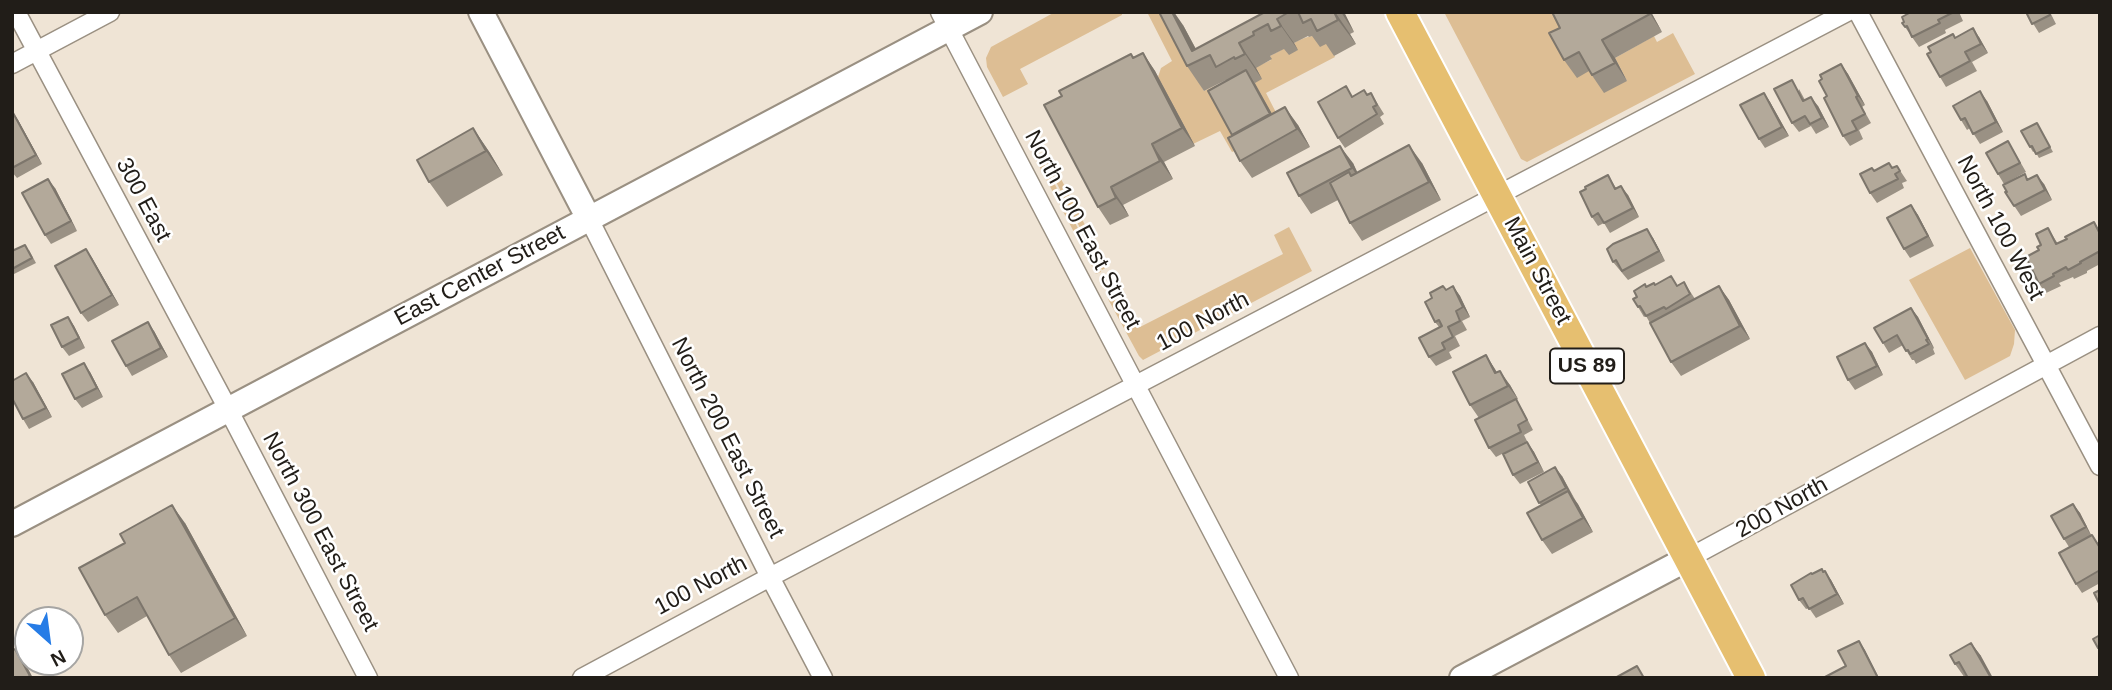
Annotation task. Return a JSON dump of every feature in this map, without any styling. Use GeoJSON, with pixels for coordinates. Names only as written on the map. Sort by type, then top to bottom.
{"type":"FeatureCollection","features":[{"type":"Feature","properties":{"kind":"main road","name":"Main Street"},"geometry":{"type":"LineString","coordinates":[[1400,12],[1751,678]]}},
{"type":"Feature","properties":{"kind":"street","name":"300 East"},"geometry":{"type":"LineString","coordinates":[[16,12],[228,409]]}},
{"type":"Feature","properties":{"kind":"street"},"geometry":{"type":"LineString","coordinates":[[12,64],[110,12]]}},
{"type":"Feature","properties":{"kind":"street"},"geometry":{"type":"LineString","coordinates":[[481,12],[589,219]]}},
{"type":"Feature","properties":{"kind":"street","name":"East Center Street"},"geometry":{"type":"LineString","coordinates":[[12,524],[589,219],[944,21],[980,12]]}},
{"type":"Feature","properties":{"kind":"street","name":"100 North"},"geometry":{"type":"LineString","coordinates":[[582,678],[769,577],[1847,12]]}},
{"type":"Feature","properties":{"kind":"street","name":"North 100 West"},"geometry":{"type":"LineString","coordinates":[[1858,12],[2100,466]]}},
{"type":"Feature","properties":{"kind":"street","name":"North 100 East Street"},"geometry":{"type":"LineString","coordinates":[[944,21],[1289,678]]}},
{"type":"Feature","properties":{"kind":"street","name":"North 200 East Street"},"geometry":{"type":"LineString","coordinates":[[589,219],[769,577],[823,678]]}},
{"type":"Feature","properties":{"kind":"street","name":"200 North"},"geometry":{"type":"LineString","coordinates":[[1462,678],[2100,336]]}},
{"type":"Feature","properties":{"kind":"street","name":"North 300 East Street"},"geometry":{"type":"LineString","coordinates":[[228,409],[368,678]]}},
{"type":"Feature","properties":{"kind":"shaded area"},"geometry":{"type":"Polygon","coordinates":[[[1055,12],[1122,12],[1122,15],[1020,69],[1028,84],[1003,97],[987,67],[986,58],[991,47],[1055,12]]]}},
{"type":"Feature","properties":{"kind":"shaded area"},"geometry":{"type":"Polygon","coordinates":[[[1147,12],[1160,12],[1204,91],[1271,60],[1270,56],[1285,48],[1297,51],[1294,43],[1308,37],[1323,39],[1335,57],[1266,93],[1286,132],[1232,152],[1220,131],[1193,144],[1158,77],[1161,68],[1172,61],[1147,12]]]}},
{"type":"Feature","properties":{"kind":"shaded area"},"geometry":{"type":"Polygon","coordinates":[[[1444,12],[1556,12],[1591,70],[1627,81],[1615,58],[1654,36],[1657,42],[1673,33],[1695,74],[1527,162],[1521,159],[1444,12]]]}},
{"type":"Feature","properties":{"kind":"shaded area"},"geometry":{"type":"Polygon","coordinates":[[[1048,154],[1107,267],[1102,270],[1043,157],[1048,154]]]}},
{"type":"Feature","properties":{"kind":"shaded area"},"geometry":{"type":"Polygon","coordinates":[[[1041,158],[1101,272],[1096,274],[1036,160],[1041,158]]]}},
{"type":"Feature","properties":{"kind":"shaded area"},"geometry":{"type":"Polygon","coordinates":[[[1289,227],[1312,271],[1143,360],[1139,356],[1108,299],[1121,291],[1140,327],[1283,254],[1274,235],[1289,227]]]}},
{"type":"Feature","properties":{"kind":"shaded area"},"geometry":{"type":"Polygon","coordinates":[[[1970,248],[2015,330],[2010,356],[1965,380],[1909,280],[1970,248]]]}},
{"type":"Feature","properties":{"kind":"building"},"geometry":{"type":"Polygon","coordinates":[[[1159,12],[1172,12],[1192,51],[1265,12],[1289,12],[1277,19],[1281,26],[1271,31],[1268,24],[1239,43],[1245,54],[1216,67],[1210,55],[1187,66],[1159,12]]]}},
{"type":"Feature","properties":{"kind":"building"},"geometry":{"type":"Polygon","coordinates":[[[1298,12],[1334,12],[1338,20],[1317,31],[1311,19],[1303,23],[1298,12]]]}},
{"type":"Feature","properties":{"kind":"building"},"geometry":{"type":"Polygon","coordinates":[[[1552,12],[1650,14],[1602,40],[1615,63],[1592,75],[1579,52],[1564,60],[1549,33],[1560,28],[1552,12]]]}},
{"type":"Feature","properties":{"kind":"building"},"geometry":{"type":"Polygon","coordinates":[[[1911,12],[1954,12],[1938,20],[1940,23],[1912,37],[1907,26],[1902,23],[1902,17],[1911,12]]]}},
{"type":"Feature","properties":{"kind":"building"},"geometry":{"type":"Polygon","coordinates":[[[2026,12],[2049,12],[2050,15],[2032,24],[2026,12]]]}},
{"type":"Feature","properties":{"kind":"building"},"geometry":{"type":"Polygon","coordinates":[[[1973,28],[1981,44],[1965,52],[1970,61],[1940,77],[1927,54],[1931,52],[1928,47],[1953,34],[1955,38],[1973,28]]]}},
{"type":"Feature","properties":{"kind":"building"},"geometry":{"type":"Polygon","coordinates":[[[1143,53],[1182,128],[1152,144],[1160,161],[1111,187],[1116,198],[1098,207],[1044,105],[1062,96],[1059,91],[1131,54],[1133,58],[1143,53]]]}},
{"type":"Feature","properties":{"kind":"building"},"geometry":{"type":"Polygon","coordinates":[[[1841,64],[1865,114],[1852,121],[1857,130],[1843,136],[1824,98],[1827,96],[1819,81],[1822,79],[1820,75],[1841,64]]]}},
{"type":"Feature","properties":{"kind":"building"},"geometry":{"type":"Polygon","coordinates":[[[1246,70],[1270,114],[1232,135],[1208,91],[1246,70]]]}},
{"type":"Feature","properties":{"kind":"building"},"geometry":{"type":"Polygon","coordinates":[[[1792,80],[1803,101],[1811,97],[1822,118],[1810,124],[1805,116],[1792,123],[1774,89],[1792,80]]]}},
{"type":"Feature","properties":{"kind":"building"},"geometry":{"type":"Polygon","coordinates":[[[1346,86],[1352,97],[1364,90],[1367,95],[1371,93],[1377,105],[1373,107],[1377,114],[1338,138],[1318,102],[1346,86]]]}},
{"type":"Feature","properties":{"kind":"building"},"geometry":{"type":"Polygon","coordinates":[[[1980,91],[1996,122],[1973,134],[1965,118],[1961,120],[1953,106],[1980,91]]]}},
{"type":"Feature","properties":{"kind":"building"},"geometry":{"type":"Polygon","coordinates":[[[1764,93],[1782,127],[1759,139],[1740,105],[1764,93]]]}},
{"type":"Feature","properties":{"kind":"building"},"geometry":{"type":"Polygon","coordinates":[[[1285,107],[1297,129],[1240,161],[1228,138],[1285,107]]]}},
{"type":"Feature","properties":{"kind":"building"},"geometry":{"type":"Polygon","coordinates":[[[12,111],[36,155],[12,168],[12,111]]]}},
{"type":"Feature","properties":{"kind":"building"},"geometry":{"type":"Polygon","coordinates":[[[2037,123],[2050,147],[2036,154],[2021,131],[2037,123]]]}},
{"type":"Feature","properties":{"kind":"building"},"geometry":{"type":"Polygon","coordinates":[[[473,128],[486,151],[429,182],[417,160],[473,128]]]}},
{"type":"Feature","properties":{"kind":"building"},"geometry":{"type":"Polygon","coordinates":[[[2008,141],[2020,163],[1998,174],[1986,153],[2008,141]]]}},
{"type":"Feature","properties":{"kind":"building"},"geometry":{"type":"Polygon","coordinates":[[[1409,145],[1429,182],[1350,223],[1330,183],[1349,172],[1351,176],[1409,145]]]}},
{"type":"Feature","properties":{"kind":"building"},"geometry":{"type":"Polygon","coordinates":[[[1340,146],[1352,168],[1299,196],[1287,173],[1340,146]]]}},
{"type":"Feature","properties":{"kind":"building"},"geometry":{"type":"Polygon","coordinates":[[[1889,163],[1892,168],[1897,166],[1900,171],[1895,174],[1898,179],[1870,193],[1860,174],[1872,168],[1874,171],[1889,163]]]}},
{"type":"Feature","properties":{"kind":"building"},"geometry":{"type":"Polygon","coordinates":[[[2025,174],[2027,180],[2037,175],[2045,190],[2014,206],[2003,185],[2025,174]]]}},
{"type":"Feature","properties":{"kind":"building"},"geometry":{"type":"Polygon","coordinates":[[[1608,175],[1615,189],[1621,186],[1633,208],[1604,223],[1598,213],[1592,217],[1580,192],[1608,175]]]}},
{"type":"Feature","properties":{"kind":"building"},"geometry":{"type":"Polygon","coordinates":[[[48,179],[71,221],[45,235],[22,193],[48,179]]]}},
{"type":"Feature","properties":{"kind":"building"},"geometry":{"type":"Polygon","coordinates":[[[1911,205],[1928,236],[1904,249],[1887,218],[1911,205]]]}},
{"type":"Feature","properties":{"kind":"building"},"geometry":{"type":"Polygon","coordinates":[[[2094,222],[2100,234],[2100,251],[2068,270],[2066,267],[2053,274],[2054,276],[2039,284],[2026,257],[2039,250],[2037,247],[2041,245],[2036,234],[2048,228],[2056,244],[2094,222]]]}},
{"type":"Feature","properties":{"kind":"building"},"geometry":{"type":"Polygon","coordinates":[[[1647,229],[1659,251],[1622,271],[1616,260],[1613,262],[1607,249],[1647,229]]]}},
{"type":"Feature","properties":{"kind":"building"},"geometry":{"type":"Polygon","coordinates":[[[25,245],[32,258],[12,269],[12,251],[25,245]]]}},
{"type":"Feature","properties":{"kind":"building"},"geometry":{"type":"Polygon","coordinates":[[[86,249],[112,295],[81,313],[55,266],[86,249]]]}},
{"type":"Feature","properties":{"kind":"building"},"geometry":{"type":"Polygon","coordinates":[[[1671,276],[1677,286],[1684,282],[1690,294],[1666,309],[1664,307],[1646,316],[1633,299],[1637,297],[1634,291],[1645,284],[1646,287],[1654,283],[1655,285],[1671,276]]]}},
{"type":"Feature","properties":{"kind":"building"},"geometry":{"type":"Polygon","coordinates":[[[1443,286],[1446,290],[1453,286],[1463,307],[1456,311],[1460,321],[1448,327],[1453,337],[1442,343],[1445,349],[1429,357],[1419,338],[1442,326],[1439,320],[1435,322],[1425,302],[1432,298],[1430,293],[1443,286]]]}},
{"type":"Feature","properties":{"kind":"building"},"geometry":{"type":"Polygon","coordinates":[[[1719,286],[1740,326],[1671,362],[1650,323],[1719,286]]]}},
{"type":"Feature","properties":{"kind":"building"},"geometry":{"type":"Polygon","coordinates":[[[1911,308],[1929,344],[1910,354],[1897,335],[1883,343],[1874,328],[1911,308]]]}},
{"type":"Feature","properties":{"kind":"building"},"geometry":{"type":"Polygon","coordinates":[[[68,317],[79,338],[62,347],[51,325],[68,317]]]}},
{"type":"Feature","properties":{"kind":"building"},"geometry":{"type":"Polygon","coordinates":[[[148,322],[161,348],[126,366],[112,341],[148,322]]]}},
{"type":"Feature","properties":{"kind":"building"},"geometry":{"type":"Polygon","coordinates":[[[1865,343],[1877,366],[1848,380],[1837,357],[1865,343]]]}},
{"type":"Feature","properties":{"kind":"building"},"geometry":{"type":"Polygon","coordinates":[[[1486,355],[1495,373],[1500,371],[1508,386],[1470,405],[1453,372],[1486,355]]]}},
{"type":"Feature","properties":{"kind":"building"},"geometry":{"type":"Polygon","coordinates":[[[84,363],[97,388],[75,399],[62,374],[84,363]]]}},
{"type":"Feature","properties":{"kind":"building"},"geometry":{"type":"Polygon","coordinates":[[[26,373],[46,408],[23,419],[12,398],[12,381],[26,373]]]}},
{"type":"Feature","properties":{"kind":"building"},"geometry":{"type":"Polygon","coordinates":[[[1516,399],[1527,420],[1518,425],[1521,432],[1489,448],[1475,420],[1516,399]]]}},
{"type":"Feature","properties":{"kind":"building"},"geometry":{"type":"Polygon","coordinates":[[[1527,442],[1538,462],[1513,475],[1503,454],[1527,442]]]}},
{"type":"Feature","properties":{"kind":"building"},"geometry":{"type":"Polygon","coordinates":[[[1555,467],[1566,488],[1539,503],[1528,482],[1555,467]]]}},
{"type":"Feature","properties":{"kind":"building"},"geometry":{"type":"Polygon","coordinates":[[[1568,491],[1583,518],[1542,540],[1527,513],[1568,491]]]}},
{"type":"Feature","properties":{"kind":"building"},"geometry":{"type":"Polygon","coordinates":[[[2073,504],[2086,527],[2064,539],[2051,516],[2073,504]]]}},
{"type":"Feature","properties":{"kind":"building"},"geometry":{"type":"Polygon","coordinates":[[[172,505],[235,618],[169,655],[137,597],[105,615],[79,568],[125,543],[120,534],[172,505]]]}},
{"type":"Feature","properties":{"kind":"building"},"geometry":{"type":"Polygon","coordinates":[[[2092,535],[2100,548],[2100,570],[2076,584],[2059,553],[2092,535]]]}},
{"type":"Feature","properties":{"kind":"building"},"geometry":{"type":"Polygon","coordinates":[[[1822,569],[1837,594],[1809,609],[1803,598],[1799,600],[1791,585],[1822,569]]]}},
{"type":"Feature","properties":{"kind":"building"},"geometry":{"type":"Polygon","coordinates":[[[2100,590],[2100,605],[2094,593],[2100,590]]]}},
{"type":"Feature","properties":{"kind":"building"},"geometry":{"type":"Polygon","coordinates":[[[2100,635],[2100,647],[2098,648],[2093,639],[2100,635]]]}},
{"type":"Feature","properties":{"kind":"building"},"geometry":{"type":"Polygon","coordinates":[[[1859,641],[1878,678],[1826,678],[1846,666],[1838,651],[1859,641]]]}},
{"type":"Feature","properties":{"kind":"building"},"geometry":{"type":"Polygon","coordinates":[[[1971,643],[1991,678],[1968,678],[1959,662],[1955,664],[1950,655],[1971,643]]]}},
{"type":"Feature","properties":{"kind":"building"},"geometry":{"type":"Polygon","coordinates":[[[14,650],[14,676],[30,676],[12,678],[14,650]]]}},
{"type":"Feature","properties":{"kind":"building"},"geometry":{"type":"Polygon","coordinates":[[[1637,666],[1644,678],[1615,678],[1637,666]]]}}]}
